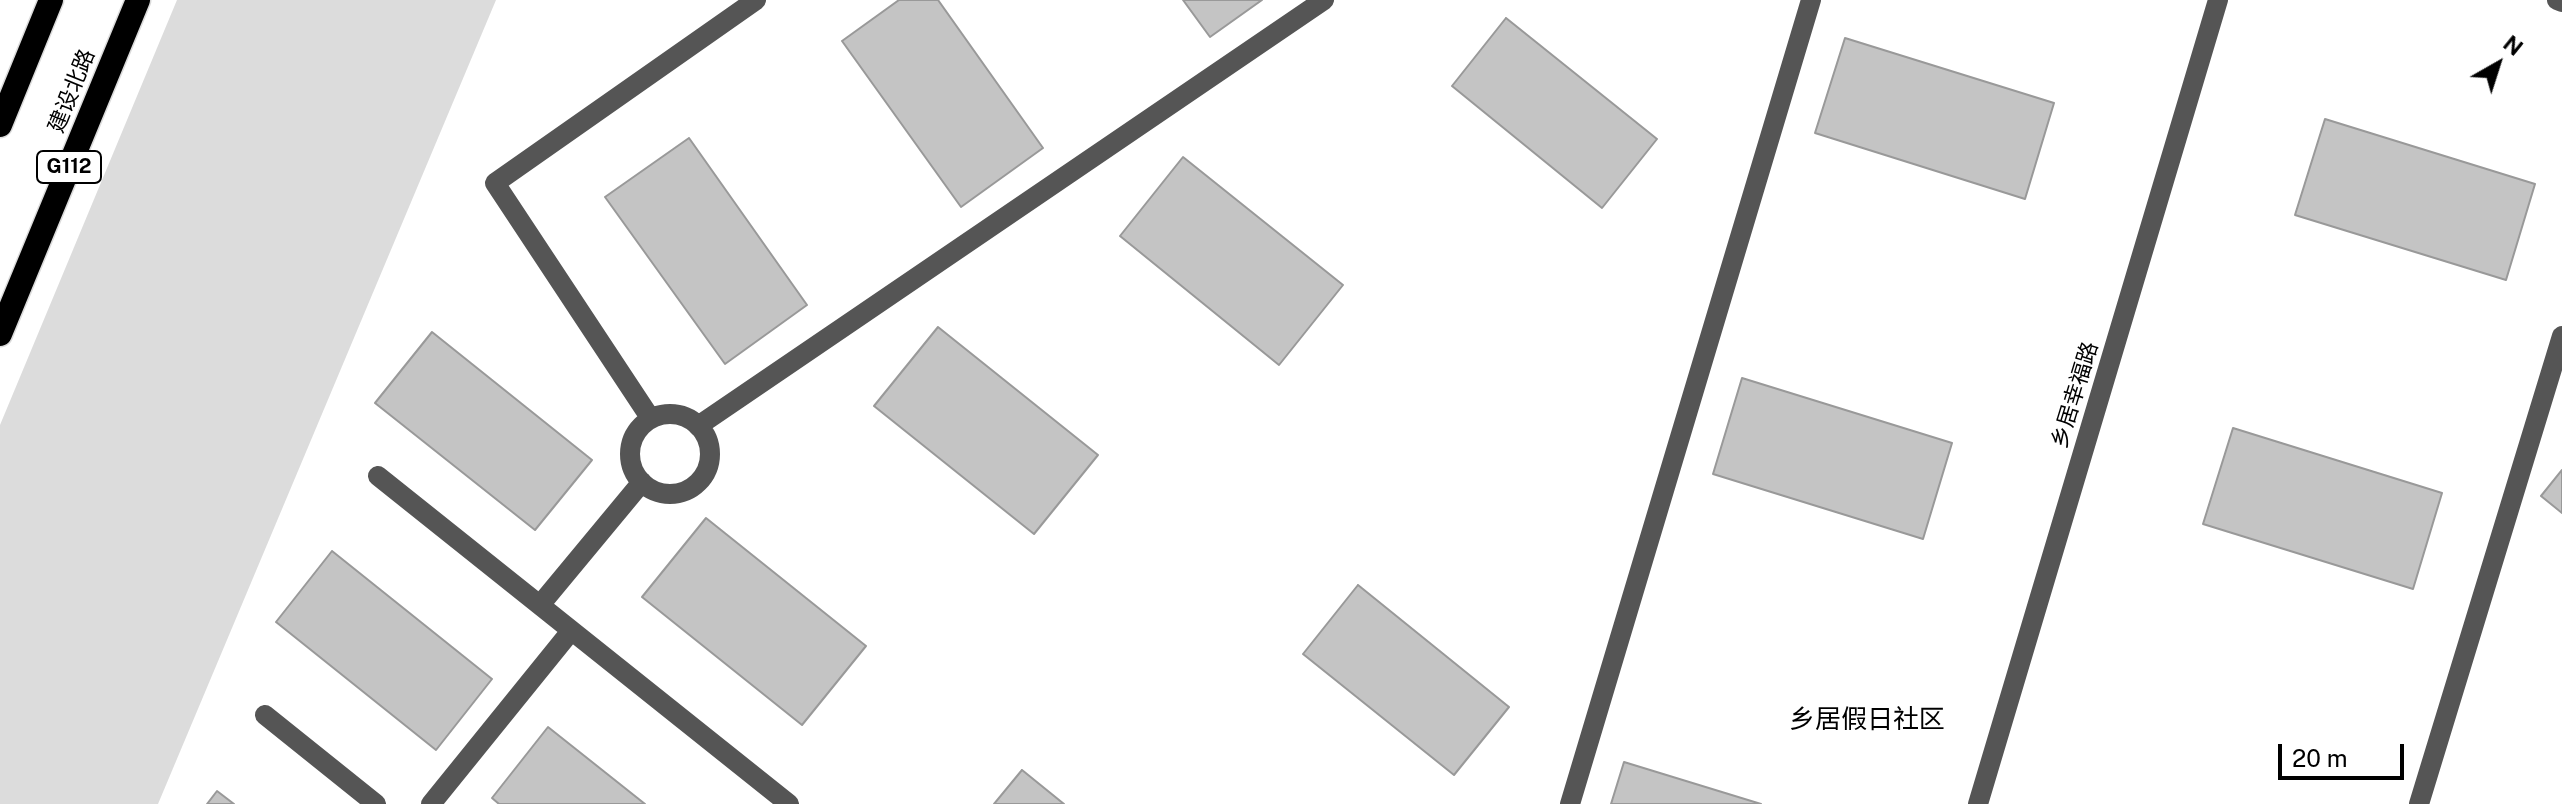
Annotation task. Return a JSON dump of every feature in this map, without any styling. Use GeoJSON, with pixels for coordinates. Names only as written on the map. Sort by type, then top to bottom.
{"type":"FeatureCollection","features":[{"type":"Feature","properties":{"kind":"highway"},"geometry":{"type":"LineString","coordinates":[[0,125],[51,0]]}},
{"type":"Feature","properties":{"kind":"highway","name":"建设北路"},"geometry":{"type":"LineString","coordinates":[[0,334],[138,0]]}},
{"type":"Feature","properties":{"kind":"street"},"geometry":{"type":"LineString","coordinates":[[651,419],[495,183],[756,0]]}},
{"type":"Feature","properties":{"kind":"street"},"geometry":{"type":"LineString","coordinates":[[698,426],[1324,0]]}},
{"type":"Feature","properties":{"kind":"street"},"geometry":{"type":"LineString","coordinates":[[1570,804],[1811,0]]}},
{"type":"Feature","properties":{"kind":"street","name":"乡居幸福路"},"geometry":{"type":"LineString","coordinates":[[1978,804],[2218,0]]}},
{"type":"Feature","properties":{"kind":"street"},"geometry":{"type":"LineString","coordinates":[[2419,804],[2562,336]]}},
{"type":"Feature","properties":{"kind":"street"},"geometry":{"type":"LineString","coordinates":[[663,414],[676,415],[688,418],[698,426],[710,448],[710,460],[698,482],[688,490],[664,494],[642,482],[630,460],[631,448],[634,436],[651,419],[663,414]]}},
{"type":"Feature","properties":{"kind":"street"},"geometry":{"type":"LineString","coordinates":[[378,476],[789,804]]}},
{"type":"Feature","properties":{"kind":"street"},"geometry":{"type":"LineString","coordinates":[[540,605],[642,482]]}},
{"type":"Feature","properties":{"kind":"street"},"geometry":{"type":"LineString","coordinates":[[431,804],[571,631]]}},
{"type":"Feature","properties":{"kind":"street"},"geometry":{"type":"LineString","coordinates":[[265,715],[376,804]]}},
{"type":"Feature","properties":{"kind":"shaded area"},"geometry":{"type":"Polygon","coordinates":[[[177,0],[496,0],[158,804],[0,804],[0,425],[177,0]]]}},
{"type":"Feature","properties":{"kind":"building"},"geometry":{"type":"Polygon","coordinates":[[[899,0],[938,0],[1043,148],[961,207],[842,41],[899,0]]]}},
{"type":"Feature","properties":{"kind":"building"},"geometry":{"type":"Polygon","coordinates":[[[1183,0],[1262,0],[1210,37],[1183,0]]]}},
{"type":"Feature","properties":{"kind":"building"},"geometry":{"type":"Polygon","coordinates":[[[1506,18],[1657,139],[1602,208],[1452,86],[1506,18]]]}},
{"type":"Feature","properties":{"kind":"building"},"geometry":{"type":"Polygon","coordinates":[[[1845,38],[2054,103],[2025,199],[1815,133],[1845,38]]]}},
{"type":"Feature","properties":{"kind":"building"},"geometry":{"type":"Polygon","coordinates":[[[2325,119],[2535,184],[2506,280],[2295,215],[2325,119]]]}},
{"type":"Feature","properties":{"kind":"building"},"geometry":{"type":"Polygon","coordinates":[[[689,138],[807,305],[725,364],[605,197],[689,138]]]}},
{"type":"Feature","properties":{"kind":"building"},"geometry":{"type":"Polygon","coordinates":[[[1183,157],[1343,285],[1279,365],[1120,236],[1183,157]]]}},
{"type":"Feature","properties":{"kind":"building"},"geometry":{"type":"Polygon","coordinates":[[[938,327],[1098,455],[1034,534],[874,406],[938,327]]]}},
{"type":"Feature","properties":{"kind":"building"},"geometry":{"type":"Polygon","coordinates":[[[432,332],[592,460],[535,530],[375,403],[432,332]]]}},
{"type":"Feature","properties":{"kind":"building"},"geometry":{"type":"Polygon","coordinates":[[[1742,378],[1952,443],[1923,539],[1713,474],[1742,378]]]}},
{"type":"Feature","properties":{"kind":"building"},"geometry":{"type":"Polygon","coordinates":[[[2233,428],[2442,493],[2413,589],[2203,524],[2233,428]]]}},
{"type":"Feature","properties":{"kind":"building"},"geometry":{"type":"Polygon","coordinates":[[[2562,470],[2562,513],[2541,496],[2562,470]]]}},
{"type":"Feature","properties":{"kind":"building"},"geometry":{"type":"Polygon","coordinates":[[[706,518],[866,646],[802,725],[642,597],[706,518]]]}},
{"type":"Feature","properties":{"kind":"building"},"geometry":{"type":"Polygon","coordinates":[[[332,551],[492,679],[436,750],[276,622],[332,551]]]}},
{"type":"Feature","properties":{"kind":"building"},"geometry":{"type":"Polygon","coordinates":[[[1358,585],[1509,707],[1454,775],[1303,654],[1358,585]]]}},
{"type":"Feature","properties":{"kind":"building"},"geometry":{"type":"Polygon","coordinates":[[[548,727],[645,804],[499,804],[492,798],[548,727]]]}},
{"type":"Feature","properties":{"kind":"building"},"geometry":{"type":"Polygon","coordinates":[[[1624,762],[1761,804],[1611,804],[1624,762]]]}},
{"type":"Feature","properties":{"kind":"building"},"geometry":{"type":"Polygon","coordinates":[[[1022,770],[1064,804],[994,804],[1022,770]]]}},
{"type":"Feature","properties":{"kind":"building"},"geometry":{"type":"Polygon","coordinates":[[[217,791],[234,804],[207,804],[217,791]]]}},
{"type":"Feature","properties":{"kind":"district","name":"乡居假日社区"},"geometry":{"type":"Point","coordinates":[1867,720]}}]}
